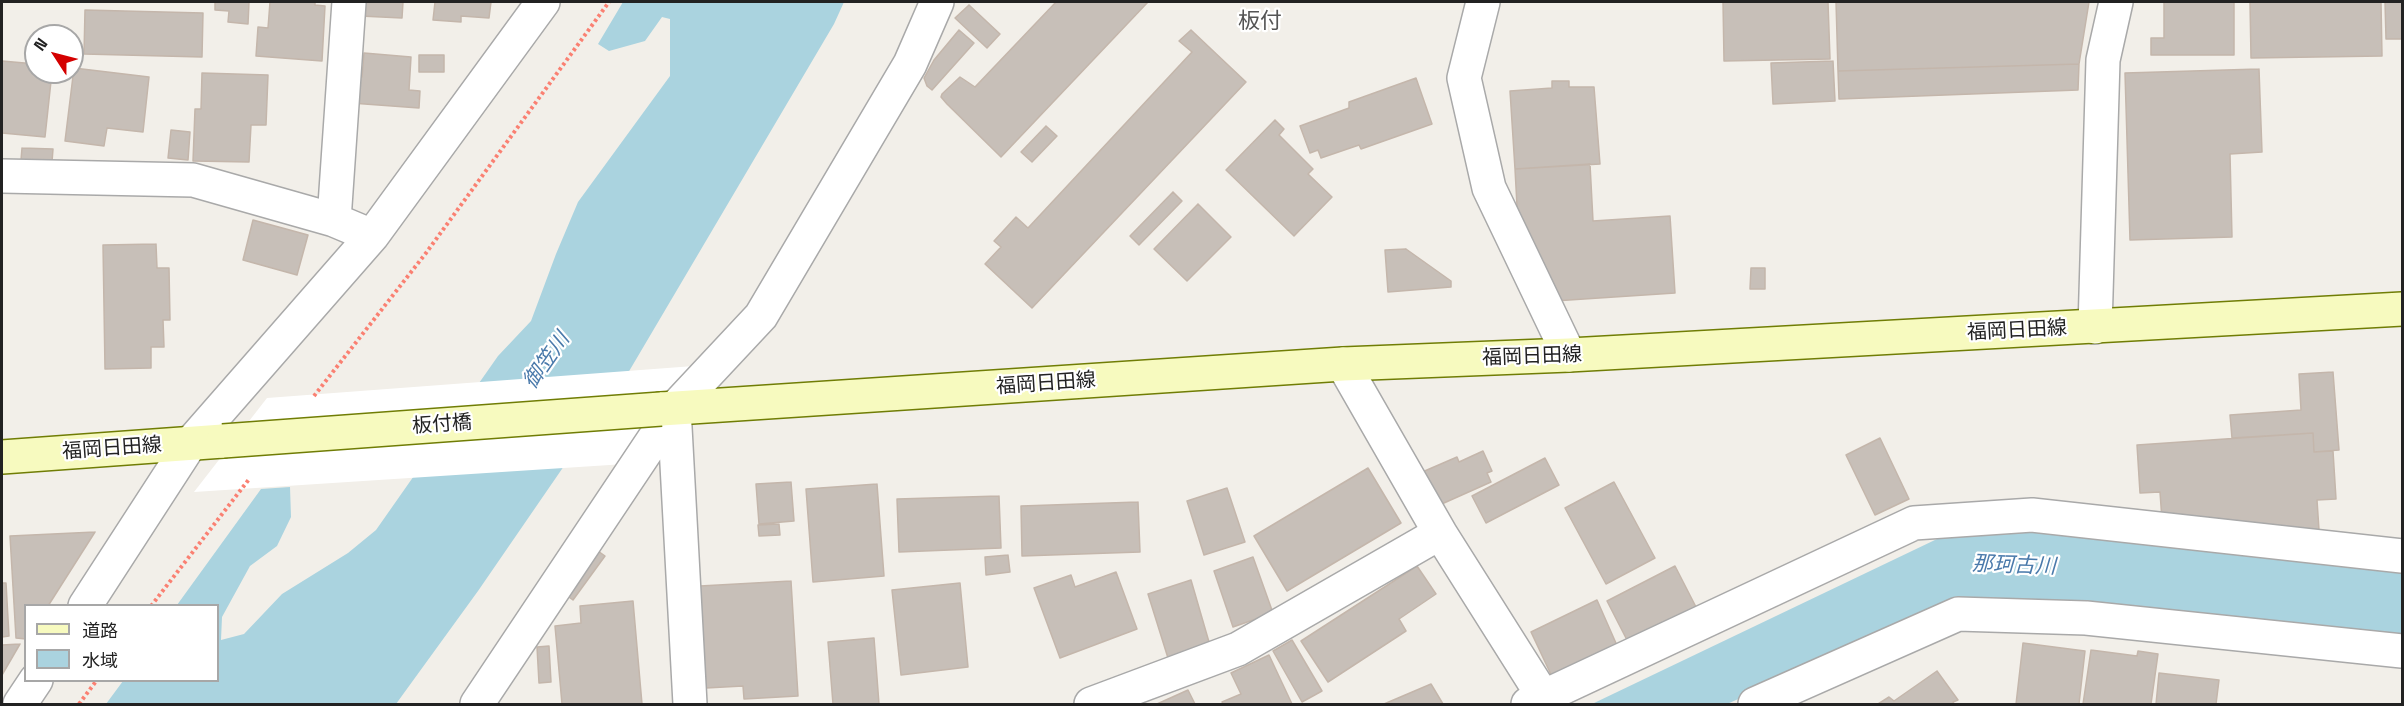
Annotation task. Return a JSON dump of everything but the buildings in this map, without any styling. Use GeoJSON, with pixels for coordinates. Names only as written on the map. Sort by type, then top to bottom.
{"type":"FeatureCollection","features":[{"type":"Feature","properties":{"kind":"main road","name":"福岡日田線"},"geometry":{"type":"LineString","coordinates":[[668,409],[1343,364],[1569,355],[2403,309]]}},
{"type":"Feature","properties":{"kind":"main road","name":"板付橋"},"geometry":{"type":"LineString","coordinates":[[223,441],[668,409]]}},
{"type":"Feature","properties":{"kind":"main road","name":"福岡日田線"},"geometry":{"type":"LineString","coordinates":[[2,457],[223,441]]}},
{"type":"Feature","properties":{"kind":"street"},"geometry":{"type":"LineString","coordinates":[[334,220],[349,2]]}},
{"type":"Feature","properties":{"kind":"street"},"geometry":{"type":"LineString","coordinates":[[86,604],[190,444],[372,236],[543,2]]}},
{"type":"Feature","properties":{"kind":"street"},"geometry":{"type":"LineString","coordinates":[[477,705],[668,409],[760,316],[910,64],[937,2]]}},
{"type":"Feature","properties":{"kind":"street"},"geometry":{"type":"LineString","coordinates":[[1483,2],[1464,78],[1489,188],[1569,355]]}},
{"type":"Feature","properties":{"kind":"street"},"geometry":{"type":"LineString","coordinates":[[2096,327],[2103,60],[2116,2]]}},
{"type":"Feature","properties":{"kind":"street"},"geometry":{"type":"LineString","coordinates":[[2,176],[194,180],[334,220],[372,236]]}},
{"type":"Feature","properties":{"kind":"street"},"geometry":{"type":"LineString","coordinates":[[1343,364],[1539,702],[1914,524],[2032,515],[2403,556]]}},
{"type":"Feature","properties":{"kind":"street"},"geometry":{"type":"LineString","coordinates":[[668,409],[690,705]]}},
{"type":"Feature","properties":{"kind":"street"},"geometry":{"type":"LineString","coordinates":[[1091,705],[1239,649],[1440,533]]}},
{"type":"Feature","properties":{"kind":"street"},"geometry":{"type":"LineString","coordinates":[[1755,705],[1958,614],[2086,618],[2403,651]]}},
{"type":"Feature","properties":{"kind":"street"},"geometry":{"type":"LineString","coordinates":[[20,705],[35,682]]}},
{"type":"Feature","properties":{"kind":"path"},"geometry":{"type":"LineString","coordinates":[[310,401],[426,253],[609,2]]}},
{"type":"Feature","properties":{"kind":"path"},"geometry":{"type":"LineString","coordinates":[[153,604],[252,475]]}},
{"type":"Feature","properties":{"kind":"path"},"geometry":{"type":"LineString","coordinates":[[79,705],[96,682]]}},
{"type":"Feature","properties":{"kind":"water","name":"御笠川"},"geometry":{"type":"Polygon","coordinates":[[[623,2],[844,2],[834,24],[628,373],[478,591],[396,704],[106,704],[122,682],[219,682],[219,604],[178,604],[261,489],[290,487],[291,517],[277,546],[250,566],[222,617],[221,640],[244,634],[282,594],[348,553],[376,530],[498,356],[531,321],[578,202],[670,76],[670,19],[662,17],[645,41],[609,51],[598,44],[623,2]]]}},
{"type":"Feature","properties":{"kind":"water","name":"那珂古川"},"geometry":{"type":"Polygon","coordinates":[[[1979,526],[2402,565],[2402,635],[1984,597],[1954,604],[1727,704],[1592,704],[1937,539],[1979,526]]]}},
{"type":"Feature","properties":{"kind":"pier"},"geometry":{"type":"Polygon","coordinates":[[[694,366],[625,464],[194,492],[267,398],[694,366]]]}},
{"type":"Feature","properties":{"kind":"district","name":"板付"},"geometry":{"type":"Point","coordinates":[1260,22]}}]}
